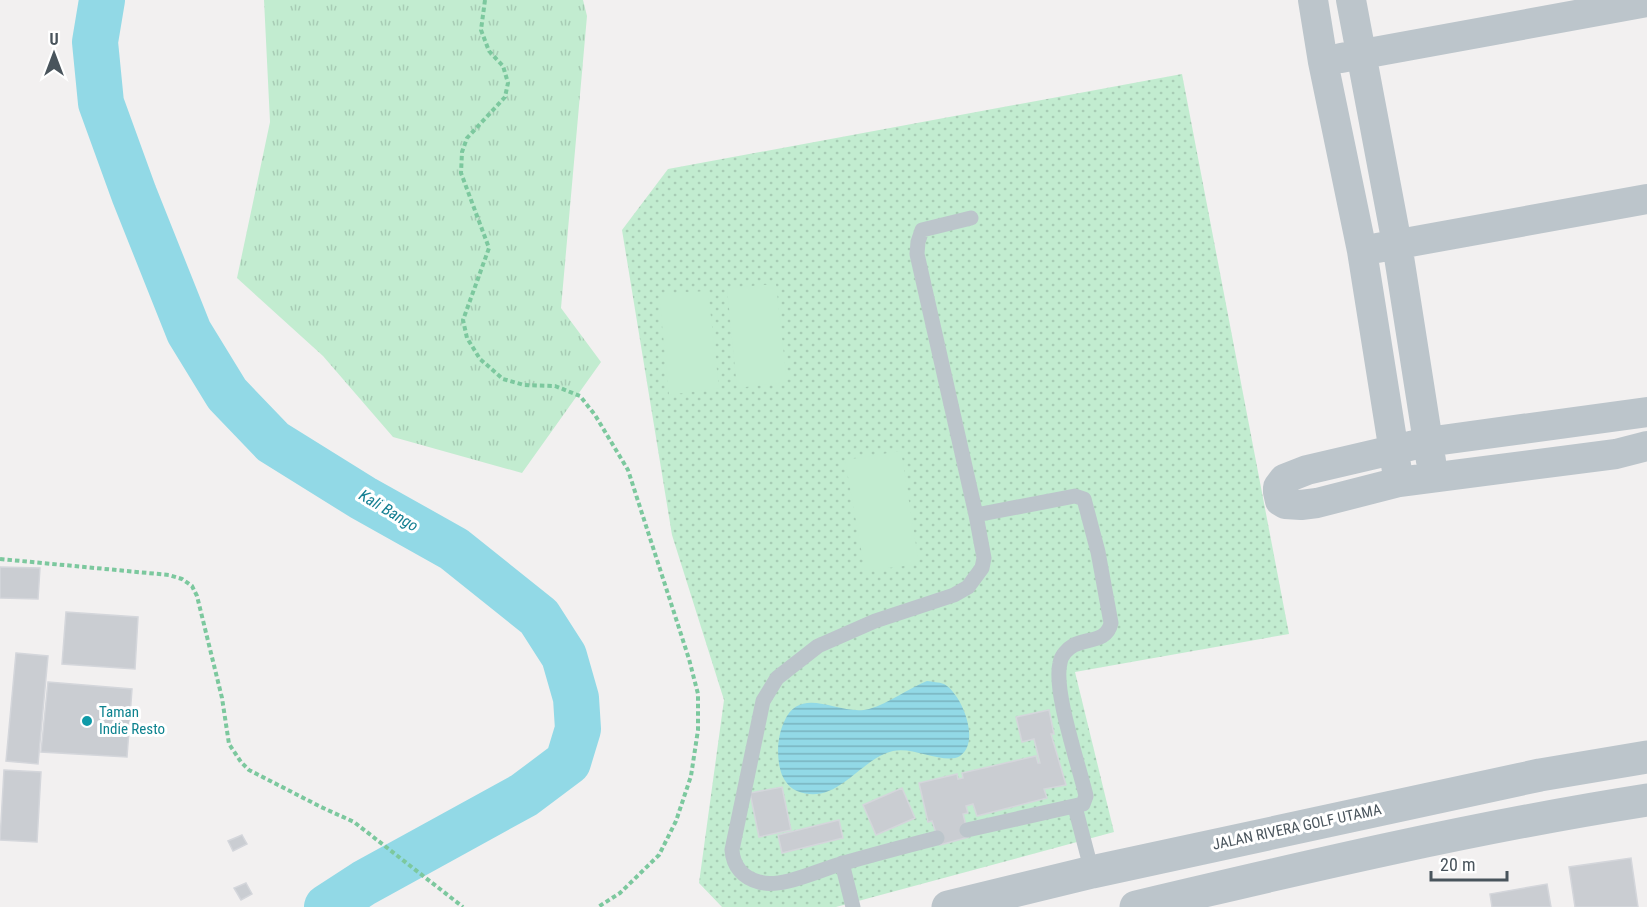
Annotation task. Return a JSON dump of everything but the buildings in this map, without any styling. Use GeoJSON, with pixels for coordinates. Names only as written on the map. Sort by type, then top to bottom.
{"type":"FeatureCollection","features":[{"type":"Feature","properties":{"kind":"street"},"geometry":{"type":"LineString","coordinates":[[1313,0],[1323,62],[1362,251],[1399,482]]}},
{"type":"Feature","properties":{"kind":"street"},"geometry":{"type":"LineString","coordinates":[[1351,0],[1396,244],[1434,479]]}},
{"type":"Feature","properties":{"kind":"street"},"geometry":{"type":"LineString","coordinates":[[1323,62],[1647,2]]}},
{"type":"Feature","properties":{"kind":"street"},"geometry":{"type":"LineString","coordinates":[[1362,251],[1647,198]]}},
{"type":"Feature","properties":{"kind":"street"},"geometry":{"type":"LineString","coordinates":[[1647,412],[1427,442],[1307,470],[1284,478],[1278,487],[1278,492],[1280,501],[1285,504],[1301,505],[1399,482],[1616,454],[1647,446]]}},
{"type":"Feature","properties":{"kind":"street","name":"JALAN RIVERA GOLF UTAMA"},"geometry":{"type":"LineString","coordinates":[[948,907],[1092,872],[1540,775],[1647,757]]}},
{"type":"Feature","properties":{"kind":"street"},"geometry":{"type":"LineString","coordinates":[[1540,775],[1548,816]]}},
{"type":"Feature","properties":{"kind":"street"},"geometry":{"type":"LineString","coordinates":[[1136,907],[1270,875],[1548,816],[1647,800]]}},
{"type":"Feature","properties":{"kind":"lane"},"geometry":{"type":"LineString","coordinates":[[937,838],[842,863],[780,883],[759,883],[742,873],[733,862],[732,850],[763,701],[777,678],[818,646],[875,621],[954,595],[968,587],[982,568],[984,558],[976,515],[917,254],[922,230],[971,218]]}},
{"type":"Feature","properties":{"kind":"lane"},"geometry":{"type":"LineString","coordinates":[[967,830],[1083,804],[1086,796],[1061,698],[1059,665],[1064,653],[1074,645],[1101,637],[1108,631],[1111,623],[1098,552],[1084,499],[1076,495],[976,515]]}},
{"type":"Feature","properties":{"kind":"lane"},"geometry":{"type":"LineString","coordinates":[[1075,807],[1092,872]]}},
{"type":"Feature","properties":{"kind":"lane"},"geometry":{"type":"LineString","coordinates":[[842,863],[853,907]]}},
{"type":"Feature","properties":{"kind":"path"},"geometry":{"type":"LineString","coordinates":[[485,0],[481,30],[489,51],[503,66],[508,83],[505,97],[467,138],[462,152],[461,173],[489,248],[463,320],[467,339],[480,359],[503,379],[524,385],[555,386],[580,396],[595,415],[628,470],[689,659],[698,694],[698,730],[691,776],[676,821],[659,855],[620,893],[598,907]]}},
{"type":"Feature","properties":{"kind":"path"},"geometry":{"type":"LineString","coordinates":[[0,559],[169,575],[187,582],[197,596],[222,698],[229,744],[235,755],[249,770],[354,822],[463,907]]}},
{"type":"Feature","properties":{"kind":"green space"},"geometry":{"type":"Polygon","coordinates":[[[264,0],[583,0],[587,16],[561,308],[601,362],[522,473],[393,437],[323,356],[237,278],[270,122],[264,0]]]}},
{"type":"Feature","properties":{"kind":"green space"},"geometry":{"type":"Polygon","coordinates":[[[1182,74],[1289,634],[1075,672],[1114,832],[836,907],[722,907],[699,883],[724,700],[672,535],[622,230],[668,169],[1182,74]]]}},
{"type":"Feature","properties":{"kind":"green space"},"geometry":{"type":"Polygon","coordinates":[[[776,284],[787,382],[737,388],[727,288],[776,284]]]}},
{"type":"Feature","properties":{"kind":"green space"},"geometry":{"type":"Polygon","coordinates":[[[708,291],[719,388],[669,395],[659,294],[708,291]]]}},
{"type":"Feature","properties":{"kind":"green space"},"geometry":{"type":"Polygon","coordinates":[[[901,451],[919,564],[865,571],[845,460],[901,451]]]}},
{"type":"Feature","properties":{"kind":"water"},"geometry":{"type":"Polygon","coordinates":[[[927,681],[944,684],[951,689],[963,707],[967,718],[969,740],[960,756],[946,758],[910,751],[893,751],[869,763],[847,780],[824,793],[811,794],[797,791],[786,782],[780,769],[778,748],[784,722],[791,711],[800,705],[810,703],[845,709],[869,709],[927,681]]]}},
{"type":"Feature","properties":{"kind":"waterway","name":"Kali Bango"},"geometry":{"type":"LineString","coordinates":[[102,0],[95,42],[101,103],[134,194],[189,332],[227,394],[273,442],[363,498],[454,549],[539,617],[564,656],[576,698],[578,729],[568,762],[524,795],[364,883],[327,907]]}},
{"type":"Feature","properties":{"kind":"place","name":"Taman Indie Resto"},"geometry":{"type":"Point","coordinates":[87,721]}}]}
